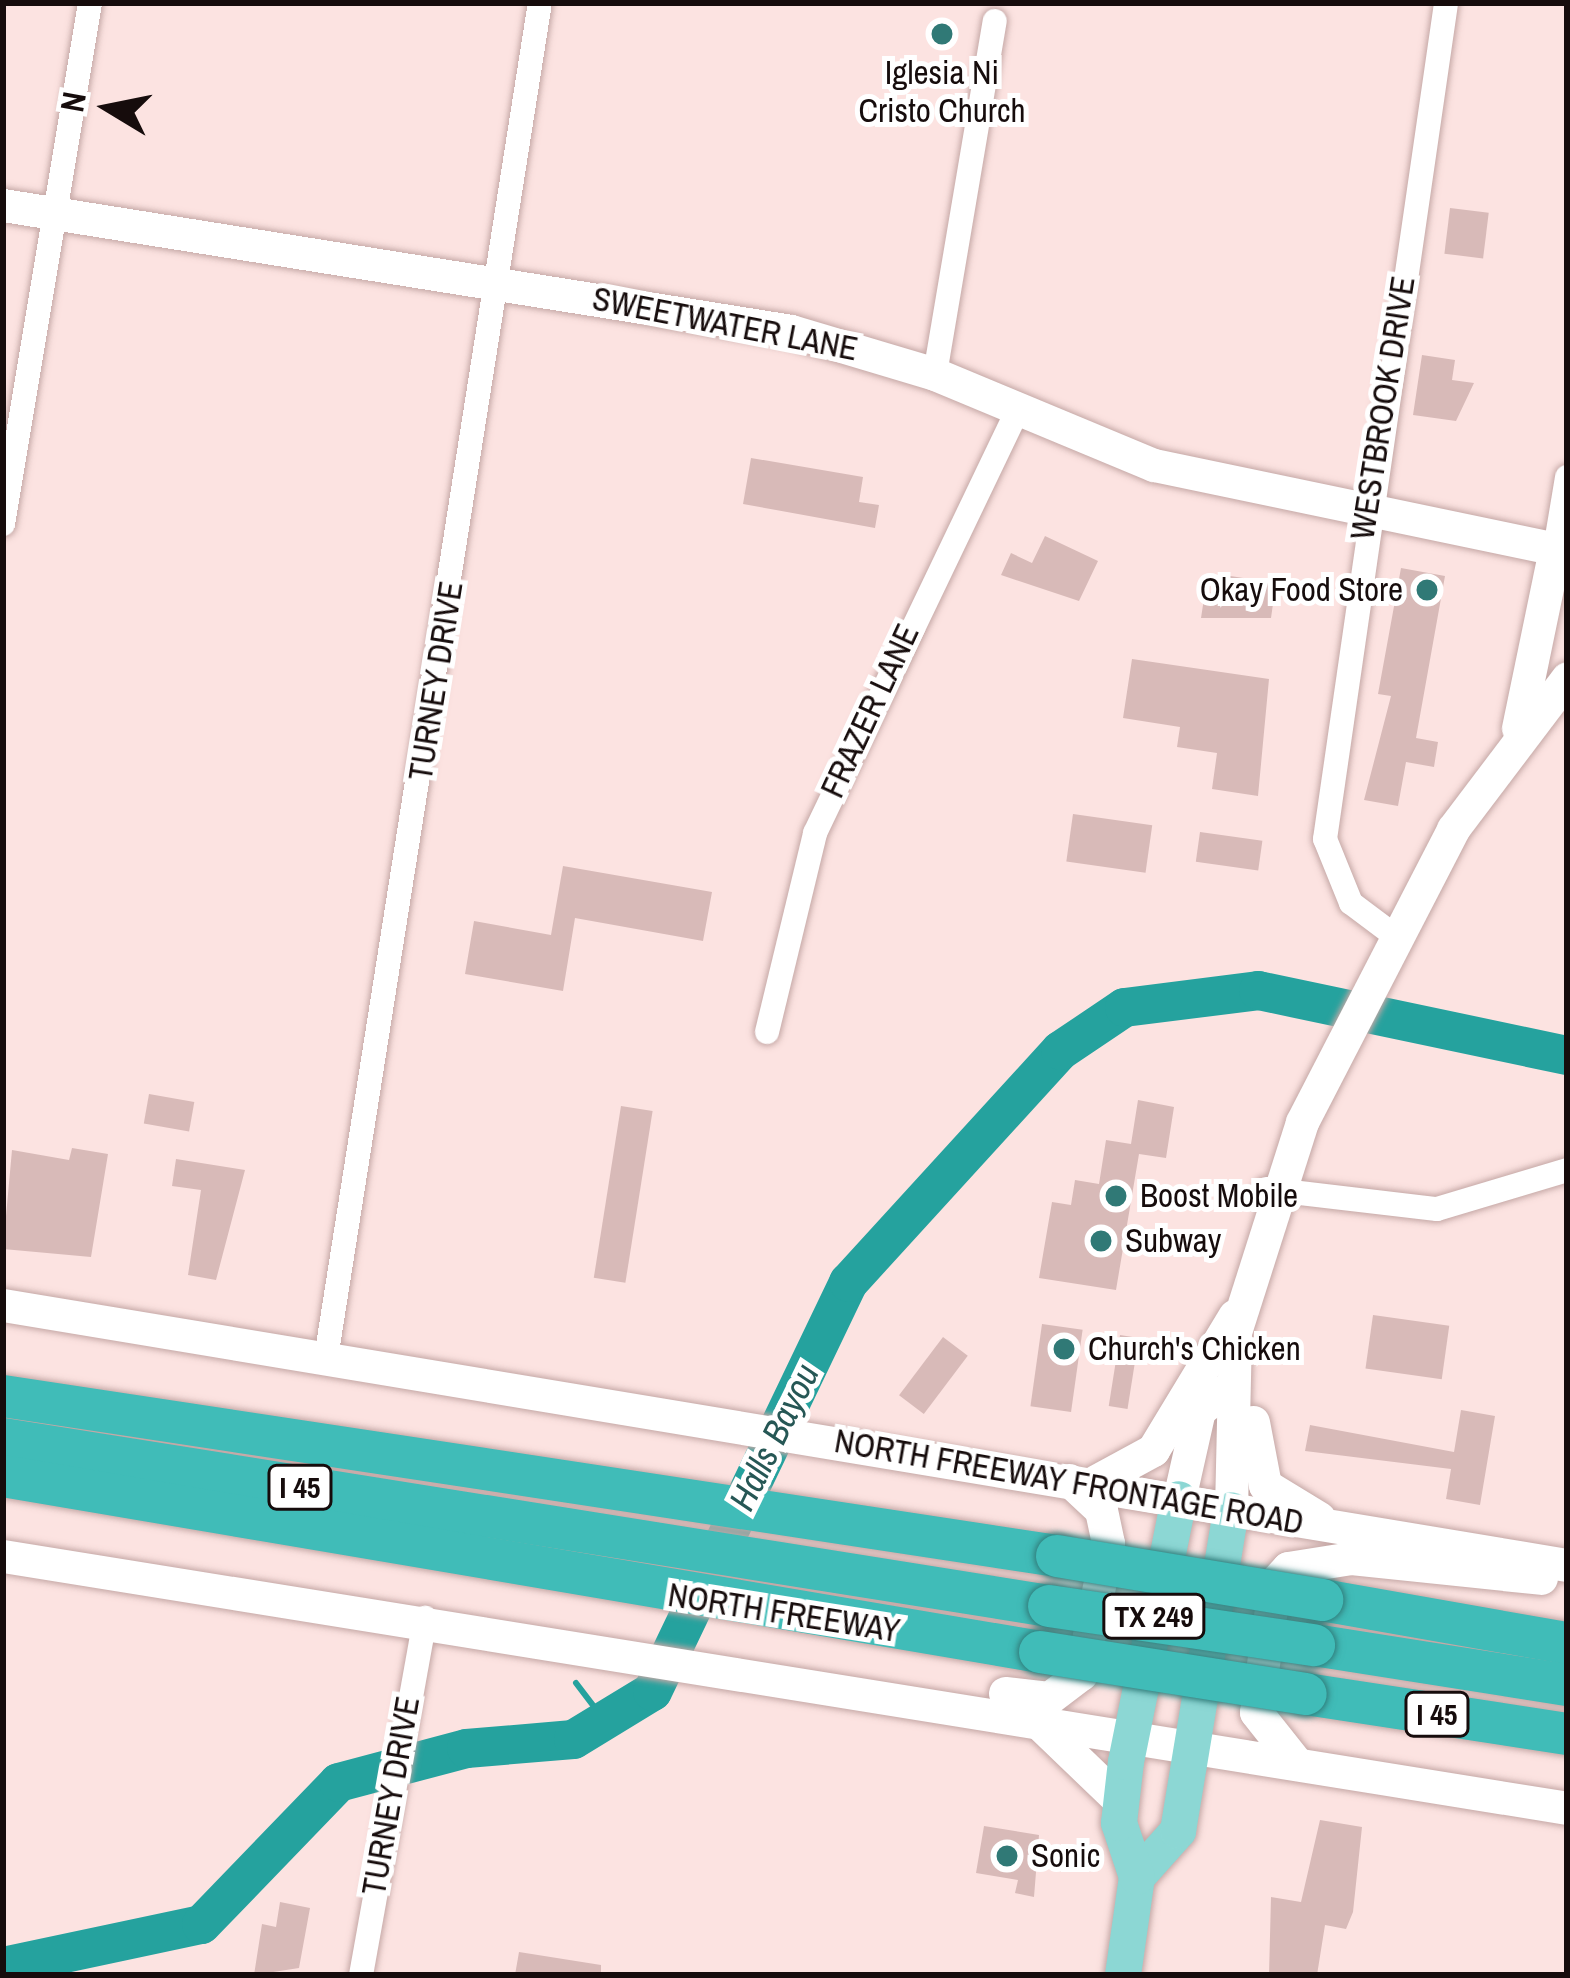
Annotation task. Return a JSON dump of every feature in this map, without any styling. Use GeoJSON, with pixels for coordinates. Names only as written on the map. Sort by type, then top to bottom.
{"type":"FeatureCollection","features":[{"type":"Feature","properties":{"kind":"highway","name":"NORTH FREEWAY"},"geometry":{"type":"LineString","coordinates":[[3,1396],[603,1514],[778,1563],[1567,1685]]}},
{"type":"Feature","properties":{"kind":"highway","name":"NORTH FREEWAY"},"geometry":{"type":"LineString","coordinates":[[3,1439],[603,1514],[802,1521],[1057,1556],[1567,1643]]}},
{"type":"Feature","properties":{"kind":"highway","name":"NORTH FREEWAY"},"geometry":{"type":"LineString","coordinates":[[3,1476],[591,1583],[1567,1734]]}},
{"type":"Feature","properties":{"kind":"main road","name":"SWEETWATER LANE"},"geometry":{"type":"LineString","coordinates":[[3,205],[791,331],[935,374],[1154,465],[1561,550]]}},
{"type":"Feature","properties":{"kind":"main road"},"geometry":{"type":"LineString","coordinates":[[1514,742],[1561,550]]}},
{"type":"Feature","properties":{"kind":"main road"},"geometry":{"type":"LineString","coordinates":[[1231,1510],[1226,1390],[1238,1319],[1271,1190],[1386,942],[1514,742],[1567,678]]}},
{"type":"Feature","properties":{"kind":"main road","name":"NORTH FREEWAY FRONTAGE ROAD"},"geometry":{"type":"LineString","coordinates":[[3,1305],[1567,1565]]}},
{"type":"Feature","properties":{"kind":"main road"},"geometry":{"type":"LineString","coordinates":[[747,1676],[882,1674],[1030,1697],[1067,1689],[1081,1673],[1108,1543],[1100,1510],[1075,1480],[1154,1450],[1238,1319]]}},
{"type":"Feature","properties":{"kind":"main road"},"geometry":{"type":"LineString","coordinates":[[1238,1319],[1265,1485],[1330,1526]]}},
{"type":"Feature","properties":{"kind":"main road"},"geometry":{"type":"LineString","coordinates":[[1179,1499],[1198,1410],[1226,1390]]}},
{"type":"Feature","properties":{"kind":"main road","name":"TX 249"},"geometry":{"type":"LineString","coordinates":[[1123,1975],[1137,1877],[1121,1802],[1129,1734],[1179,1499]]}},
{"type":"Feature","properties":{"kind":"main road","name":"TX 249"},"geometry":{"type":"LineString","coordinates":[[1137,1877],[1178,1831],[1231,1510]]}},
{"type":"Feature","properties":{"kind":"main road"},"geometry":{"type":"LineString","coordinates":[[3,1556],[425,1618],[747,1676],[1192,1743],[1567,1808]]}},
{"type":"Feature","properties":{"kind":"main road"},"geometry":{"type":"LineString","coordinates":[[1294,1760],[1256,1712],[1276,1582],[1288,1568],[1351,1558],[1473,1578],[1567,1578]]}},
{"type":"Feature","properties":{"kind":"main road"},"geometry":{"type":"LineString","coordinates":[[1035,1718],[1121,1802]]}},
{"type":"Feature","properties":{"kind":"street"},"geometry":{"type":"LineString","coordinates":[[3,524],[90,3]]}},
{"type":"Feature","properties":{"kind":"street","name":"TURNEY DRIVE"},"geometry":{"type":"LineString","coordinates":[[326,1358],[540,3]]}},
{"type":"Feature","properties":{"kind":"street","name":"WESTBROOK DRIVE"},"geometry":{"type":"LineString","coordinates":[[1386,942],[1351,903],[1324,839],[1366,506],[1446,3]]}},
{"type":"Feature","properties":{"kind":"street"},"geometry":{"type":"LineString","coordinates":[[935,374],[994,22]]}},
{"type":"Feature","properties":{"kind":"street","name":"FRAZER LANE"},"geometry":{"type":"LineString","coordinates":[[767,1032],[815,833],[1019,407]]}},
{"type":"Feature","properties":{"kind":"street"},"geometry":{"type":"LineString","coordinates":[[1561,550],[1567,478]]}},
{"type":"Feature","properties":{"kind":"street"},"geometry":{"type":"LineString","coordinates":[[1271,1190],[1437,1209],[1567,1170]]}},
{"type":"Feature","properties":{"kind":"street","name":"TURNEY DRIVE"},"geometry":{"type":"LineString","coordinates":[[361,1975],[425,1618]]}},
{"type":"Feature","properties":{"kind":"building"},"geometry":{"type":"Polygon","coordinates":[[[1450,208],[1489,213],[1483,258],[1444,254],[1450,208]]]}},
{"type":"Feature","properties":{"kind":"building"},"geometry":{"type":"Polygon","coordinates":[[[1422,355],[1455,360],[1452,380],[1474,383],[1456,421],[1413,415],[1422,355]]]}},
{"type":"Feature","properties":{"kind":"building"},"geometry":{"type":"Polygon","coordinates":[[[751,458],[863,477],[859,502],[879,505],[875,528],[743,504],[751,458]]]}},
{"type":"Feature","properties":{"kind":"building"},"geometry":{"type":"Polygon","coordinates":[[[1045,536],[1098,561],[1079,601],[1001,575],[1011,553],[1032,563],[1045,536]]]}},
{"type":"Feature","properties":{"kind":"building"},"geometry":{"type":"Polygon","coordinates":[[[1401,568],[1445,576],[1416,738],[1438,742],[1434,767],[1406,762],[1398,806],[1364,800],[1391,696],[1378,694],[1401,568]]]}},
{"type":"Feature","properties":{"kind":"building"},"geometry":{"type":"Polygon","coordinates":[[[1224,575],[1276,583],[1271,618],[1201,618],[1205,592],[1221,594],[1224,575]]]}},
{"type":"Feature","properties":{"kind":"building"},"geometry":{"type":"Polygon","coordinates":[[[1132,659],[1269,679],[1258,796],[1212,789],[1217,753],[1177,747],[1180,727],[1123,718],[1132,659]]]}},
{"type":"Feature","properties":{"kind":"building"},"geometry":{"type":"Polygon","coordinates":[[[1073,814],[1152,825],[1146,873],[1066,862],[1073,814]]]}},
{"type":"Feature","properties":{"kind":"building"},"geometry":{"type":"Polygon","coordinates":[[[1200,832],[1262,841],[1258,870],[1196,862],[1200,832]]]}},
{"type":"Feature","properties":{"kind":"building"},"geometry":{"type":"Polygon","coordinates":[[[563,866],[712,892],[703,941],[575,918],[563,991],[465,974],[474,921],[551,935],[563,866]]]}},
{"type":"Feature","properties":{"kind":"building"},"geometry":{"type":"Polygon","coordinates":[[[149,1094],[194,1102],[189,1132],[144,1124],[149,1094]]]}},
{"type":"Feature","properties":{"kind":"building"},"geometry":{"type":"Polygon","coordinates":[[[1138,1100],[1174,1107],[1166,1158],[1139,1154],[1116,1290],[1039,1278],[1052,1202],[1071,1205],[1075,1180],[1099,1184],[1106,1140],[1131,1144],[1138,1100]]]}},
{"type":"Feature","properties":{"kind":"building"},"geometry":{"type":"Polygon","coordinates":[[[621,1106],[653,1111],[625,1283],[594,1278],[621,1106]]]}},
{"type":"Feature","properties":{"kind":"building"},"geometry":{"type":"Polygon","coordinates":[[[72,1148],[108,1154],[91,1257],[3,1249],[12,1150],[69,1160],[72,1148]]]}},
{"type":"Feature","properties":{"kind":"building"},"geometry":{"type":"Polygon","coordinates":[[[176,1159],[245,1170],[216,1280],[188,1275],[201,1190],[172,1186],[176,1159]]]}},
{"type":"Feature","properties":{"kind":"building"},"geometry":{"type":"Polygon","coordinates":[[[1373,1315],[1449,1326],[1442,1379],[1365,1368],[1373,1315]]]}},
{"type":"Feature","properties":{"kind":"building"},"geometry":{"type":"Polygon","coordinates":[[[1042,1324],[1083,1330],[1071,1412],[1030,1406],[1042,1324]]]}},
{"type":"Feature","properties":{"kind":"building"},"geometry":{"type":"Polygon","coordinates":[[[1120,1335],[1139,1338],[1128,1409],[1109,1406],[1120,1335]]]}},
{"type":"Feature","properties":{"kind":"building"},"geometry":{"type":"Polygon","coordinates":[[[943,1337],[968,1356],[924,1414],[899,1395],[943,1337]]]}},
{"type":"Feature","properties":{"kind":"building"},"geometry":{"type":"Polygon","coordinates":[[[1461,1410],[1495,1416],[1480,1505],[1446,1499],[1451,1469],[1305,1451],[1310,1425],[1454,1452],[1461,1410]]]}},
{"type":"Feature","properties":{"kind":"building"},"geometry":{"type":"Polygon","coordinates":[[[1320,1820],[1362,1827],[1353,1912],[1346,1929],[1325,1925],[1317,1975],[1269,1975],[1271,1897],[1301,1902],[1320,1820]]]}},
{"type":"Feature","properties":{"kind":"building","name":"Sonic"},"geometry":{"type":"Polygon","coordinates":[[[984,1826],[1039,1835],[1034,1897],[1015,1893],[1018,1880],[976,1873],[984,1826]]]}},
{"type":"Feature","properties":{"kind":"building"},"geometry":{"type":"Polygon","coordinates":[[[280,1902],[310,1908],[299,1968],[254,1975],[262,1924],[276,1927],[280,1902]]]}},
{"type":"Feature","properties":{"kind":"building"},"geometry":{"type":"Polygon","coordinates":[[[519,1952],[601,1965],[601,1975],[515,1975],[519,1952]]]}},
{"type":"Feature","properties":{"kind":"waterway","name":"Halls Bayou"},"geometry":{"type":"LineString","coordinates":[[3,1966],[201,1924],[338,1782],[466,1748],[573,1739],[652,1691],[848,1282],[1060,1050],[1124,1007],[1258,990],[1567,1055]]}},
{"type":"Feature","properties":{"kind":"waterway"},"geometry":{"type":"LineString","coordinates":[[576,1683],[608,1725]]}},
{"type":"Feature","properties":{"kind":"place","name":"Iglesia Ni Cristo Church"},"geometry":{"type":"Point","coordinates":[942,34]}},
{"type":"Feature","properties":{"kind":"place","name":"Okay Food Store"},"geometry":{"type":"Point","coordinates":[1427,590]}},
{"type":"Feature","properties":{"kind":"place","name":"Boost Mobile"},"geometry":{"type":"Point","coordinates":[1116,1196]}},
{"type":"Feature","properties":{"kind":"place","name":"Subway"},"geometry":{"type":"Point","coordinates":[1101,1241]}},
{"type":"Feature","properties":{"kind":"place","name":"Church's Chicken"},"geometry":{"type":"Point","coordinates":[1064,1349]}},
{"type":"Feature","properties":{"kind":"place","name":"Sonic"},"geometry":{"type":"Point","coordinates":[1007,1856]}}]}
